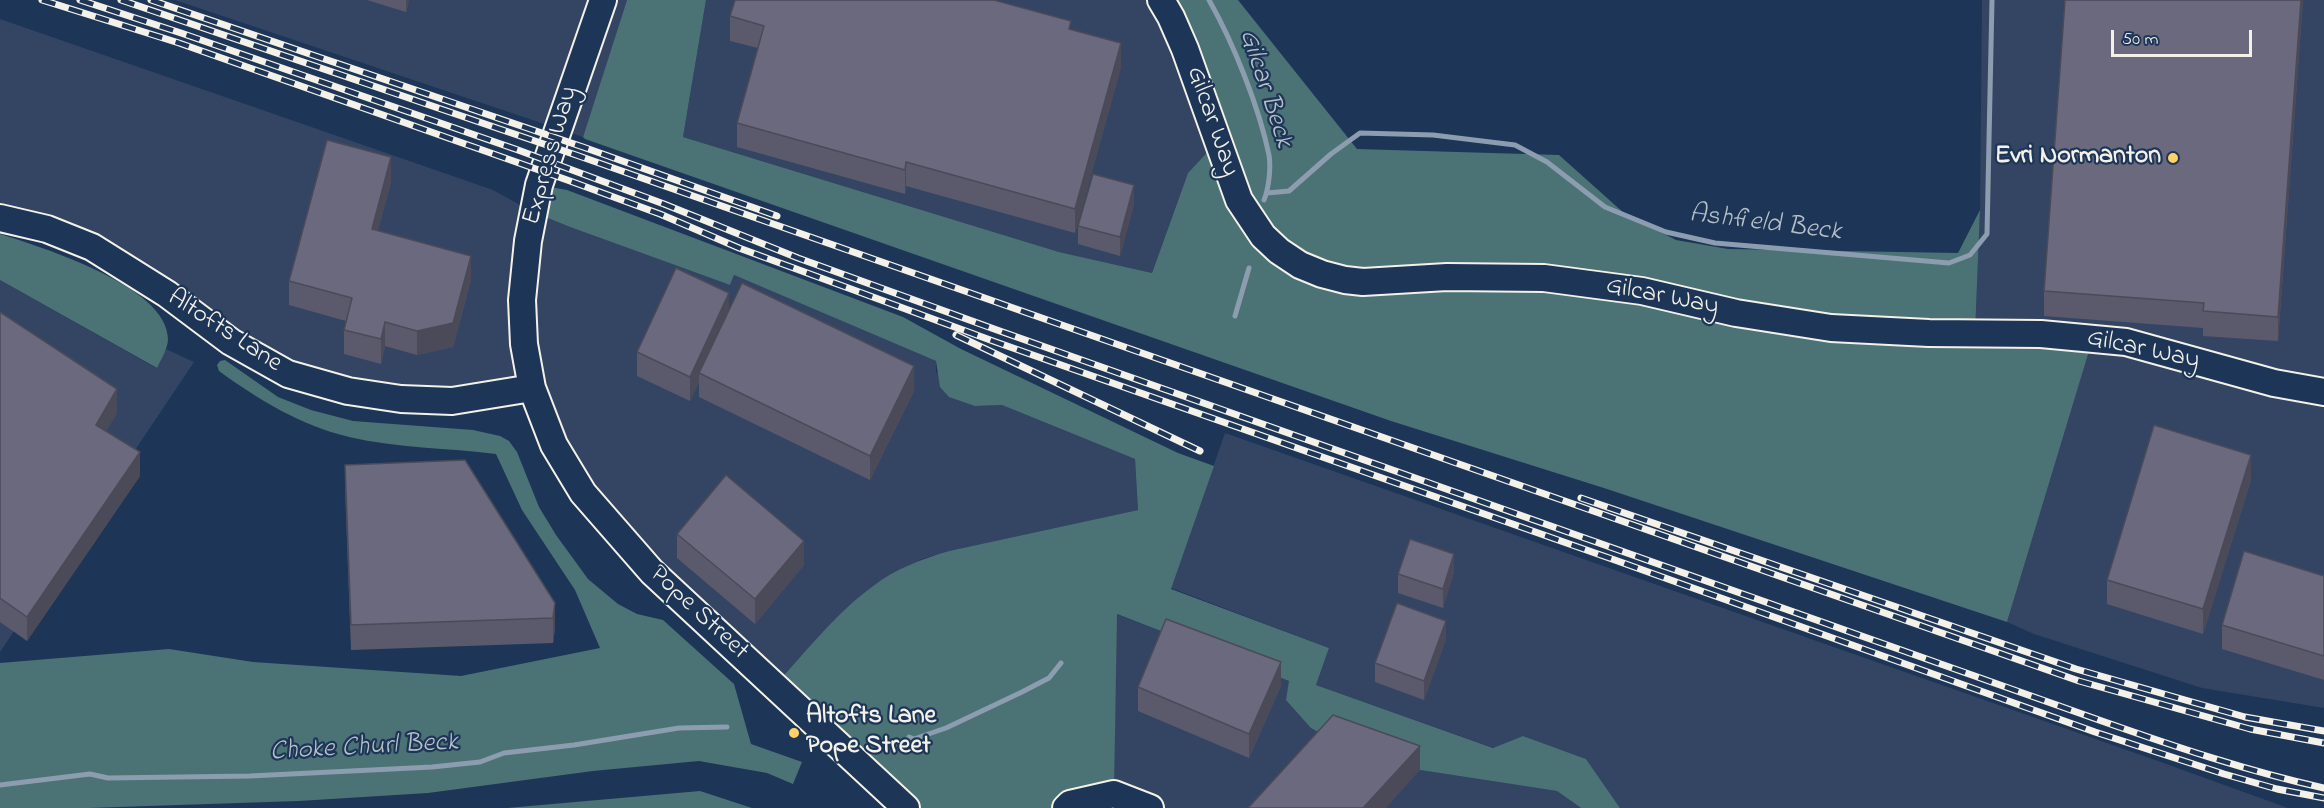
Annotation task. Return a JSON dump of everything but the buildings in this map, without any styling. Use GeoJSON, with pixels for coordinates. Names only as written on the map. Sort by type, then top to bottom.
{"type":"FeatureCollection","features":[{"type":"Feature","properties":{"kind":"street","name":"Express Way"},"geometry":{"type":"LineString","coordinates":[[532,388],[523,333],[522,300],[528,241],[538,185],[603,0]]}},
{"type":"Feature","properties":{"kind":"street","name":"Gilcar Way"},"geometry":{"type":"LineString","coordinates":[[1161,0],[1185,49],[1239,200],[1263,236],[1279,251],[1300,265],[1322,274],[1363,282],[1476,276],[1544,278],[1642,291],[1748,315],[1831,328],[1929,333],[2041,334],[2126,342],[2193,358],[2274,383],[2324,392]]}},
{"type":"Feature","properties":{"kind":"street","name":"Altofts Lane"},"geometry":{"type":"LineString","coordinates":[[0,218],[47,229],[92,247],[167,294],[231,342],[288,374],[348,391],[401,399],[452,401],[532,388]]}},
{"type":"Feature","properties":{"kind":"street","name":"Pope Street"},"geometry":{"type":"LineString","coordinates":[[532,388],[554,445],[583,493],[652,572],[906,808]]}},
{"type":"Feature","properties":{"kind":"street"},"geometry":{"type":"LineString","coordinates":[[1066,808],[1070,804],[1114,794],[1150,808]]}},
{"type":"Feature","properties":{"kind":"shaded area"},"geometry":{"type":"Polygon","coordinates":[[[175,0],[627,0],[583,137],[175,0]]]}},
{"type":"Feature","properties":{"kind":"shaded area"},"geometry":{"type":"Polygon","coordinates":[[[706,0],[1161,0],[1217,143],[1188,173],[1152,273],[1059,252],[683,137],[706,0]]]}},
{"type":"Feature","properties":{"kind":"shaded area"},"geometry":{"type":"Polygon","coordinates":[[[1982,0],[2324,0],[2324,708],[2202,688],[2034,634],[2007,622],[2093,338],[1975,334],[1980,210],[1982,0]]]}},
{"type":"Feature","properties":{"kind":"shaded area"},"geometry":{"type":"Polygon","coordinates":[[[0,19],[493,190],[533,212],[570,227],[730,285],[734,275],[936,361],[936,372],[975,406],[1002,405],[1135,459],[1138,510],[949,551],[922,559],[874,585],[848,607],[775,685],[583,493],[532,388],[452,401],[288,374],[167,294],[0,218],[0,19]]]}},
{"type":"Feature","properties":{"kind":"shaded area"},"geometry":{"type":"Polygon","coordinates":[[[0,280],[156,368],[166,349],[194,362],[0,652],[0,280]]]}},
{"type":"Feature","properties":{"kind":"shaded area"},"geometry":{"type":"Polygon","coordinates":[[[1225,433],[2288,808],[1620,808],[1586,759],[1523,736],[1494,748],[1316,685],[1329,648],[1171,588],[1225,433]]]}},
{"type":"Feature","properties":{"kind":"shaded area"},"geometry":{"type":"Polygon","coordinates":[[[1116,614],[1289,681],[1420,770],[1557,791],[1581,808],[1066,808],[1114,794],[1116,614]]]}},
{"type":"Feature","properties":{"kind":"green space"},"geometry":{"type":"Polygon","coordinates":[[[627,0],[706,0],[683,137],[1059,252],[1152,273],[1188,173],[1217,142],[1161,0],[1238,0],[1357,149],[1559,155],[1625,214],[1676,240],[1728,249],[1958,253],[1980,210],[1975,334],[2093,338],[2007,622],[1607,489],[1391,421],[585,139],[583,137],[627,0]]]}},
{"type":"Feature","properties":{"kind":"green space"},"geometry":{"type":"Polygon","coordinates":[[[539,185],[567,190],[903,317],[961,349],[1178,453],[1214,466],[1171,589],[1329,648],[1316,685],[1493,748],[1523,736],[1586,759],[1620,808],[1581,808],[1557,791],[1420,770],[1333,740],[1311,728],[1286,700],[1289,681],[1117,614],[1114,794],[1066,808],[906,808],[775,685],[846,608],[881,580],[900,570],[949,551],[1138,510],[1135,459],[1002,405],[975,406],[949,397],[940,387],[936,361],[734,275],[730,285],[533,212],[539,185]]]}},
{"type":"Feature","properties":{"kind":"green space"},"geometry":{"type":"Polygon","coordinates":[[[0,234],[71,259],[126,286],[148,302],[162,320],[168,339],[166,350],[157,368],[0,280],[0,234]]]}},
{"type":"Feature","properties":{"kind":"green space"},"geometry":{"type":"Polygon","coordinates":[[[225,360],[278,397],[311,410],[353,421],[473,430],[500,436],[509,441],[517,452],[539,507],[588,579],[618,604],[637,614],[663,620],[734,684],[751,744],[802,762],[793,784],[767,773],[699,761],[593,771],[428,793],[299,801],[89,808],[0,808],[0,663],[169,649],[253,662],[461,676],[600,648],[575,590],[522,510],[496,454],[385,443],[331,432],[281,410],[234,382],[219,371],[217,365],[220,361],[225,360]]]}},
{"type":"Feature","properties":{"kind":"green space"},"geometry":{"type":"Polygon","coordinates":[[[700,791],[752,808],[507,808],[700,791]]]}},
{"type":"Feature","properties":{"kind":"waterway","name":"Gilcar Beck"},"geometry":{"type":"LineString","coordinates":[[1209,0],[1244,75],[1265,136],[1270,165],[1264,200]]}},
{"type":"Feature","properties":{"kind":"waterway","name":"Ashfield Beck"},"geometry":{"type":"LineString","coordinates":[[1267,193],[1289,191],[1331,154],[1360,133],[1433,135],[1515,145],[1547,162],[1605,207],[1666,232],[1715,243],[1949,263],[1970,255],[1987,234],[1992,0]]}},
{"type":"Feature","properties":{"kind":"waterway","name":"Choke Churl Beck"},"geometry":{"type":"LineString","coordinates":[[1235,316],[1249,268]]}},
{"type":"Feature","properties":{"kind":"waterway","name":"Choke Churl Beck"},"geometry":{"type":"LineString","coordinates":[[909,737],[914,739],[946,728],[1022,692],[1049,678],[1061,663]]}},
{"type":"Feature","properties":{"kind":"waterway","name":"Choke Churl Beck"},"geometry":{"type":"LineString","coordinates":[[0,785],[90,774],[108,778],[250,776],[432,767],[480,762],[504,753],[574,745],[679,728],[727,727]]}},
{"type":"Feature","properties":{"kind":"railway"},"geometry":{"type":"LineString","coordinates":[[42,0],[179,43],[570,181],[660,214],[739,248],[993,341],[2095,732],[2224,774],[2277,789],[2324,798]]}},
{"type":"Feature","properties":{"kind":"railway"},"geometry":{"type":"LineString","coordinates":[[80,0],[518,150],[664,204],[798,258],[997,330],[2099,720],[2210,757],[2324,788]]}},
{"type":"Feature","properties":{"kind":"railway"},"geometry":{"type":"LineString","coordinates":[[121,0],[579,156],[2079,681],[2250,729],[2324,743]]}},
{"type":"Feature","properties":{"kind":"railway"},"geometry":{"type":"LineString","coordinates":[[151,0],[583,147],[777,216]]}},
{"type":"Feature","properties":{"kind":"railway"},"geometry":{"type":"LineString","coordinates":[[956,335],[1200,451]]}},
{"type":"Feature","properties":{"kind":"railway"},"geometry":{"type":"LineString","coordinates":[[1581,498],[2076,669],[2245,717],[2324,731]]}},
{"type":"Feature","properties":{"kind":"place","name":"Evri Normanton"},"geometry":{"type":"Point","coordinates":[2173,158]}},
{"type":"Feature","properties":{"kind":"place","name":"Altofts Lane Pope Street"},"geometry":{"type":"Point","coordinates":[794,733]}}]}
